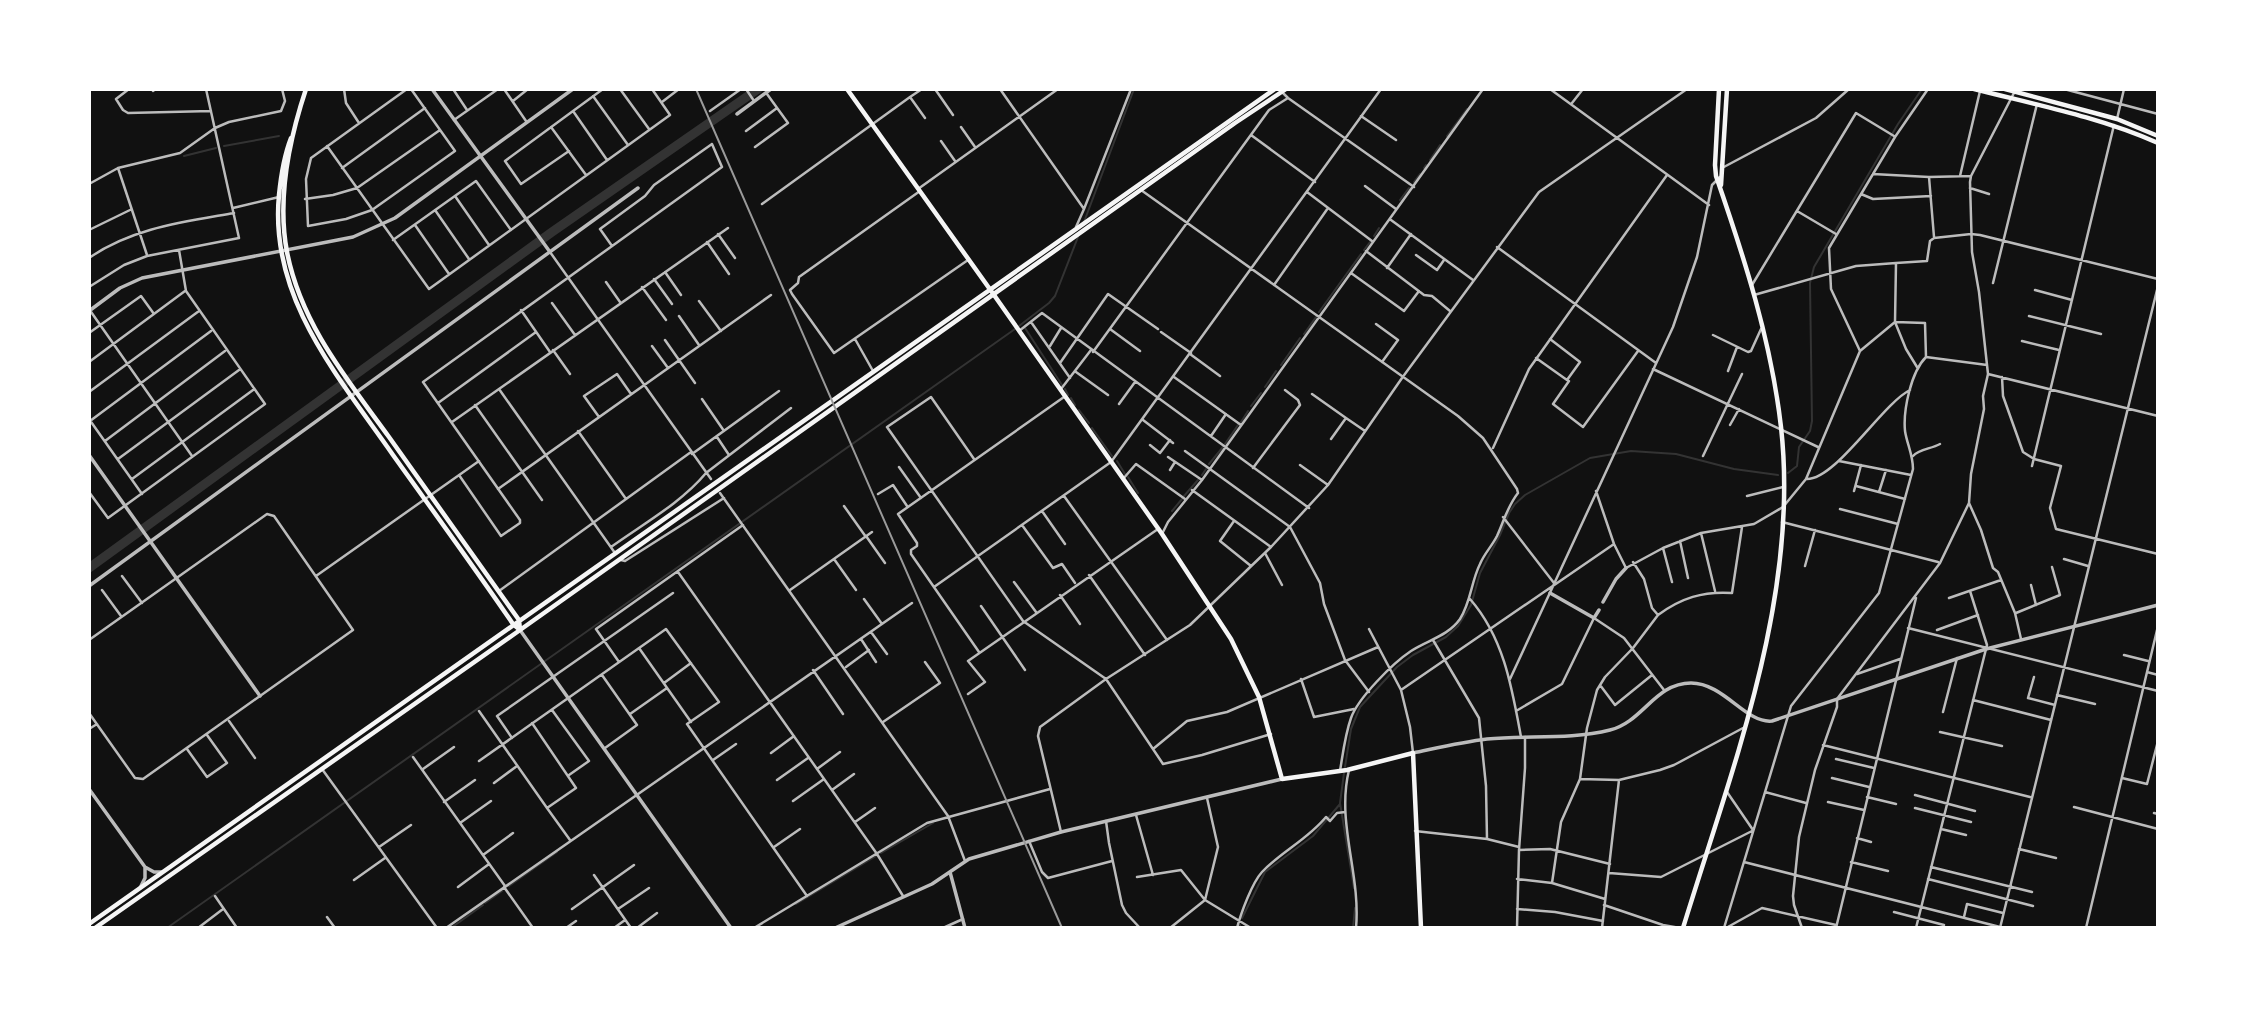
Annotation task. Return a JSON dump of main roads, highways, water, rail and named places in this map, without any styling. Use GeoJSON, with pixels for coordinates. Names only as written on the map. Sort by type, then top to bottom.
{"type":"FeatureCollection","features":[{"type":"Feature","properties":{"kind":"main road"},"geometry":{"type":"LineString","coordinates":[[306,89],[281,173],[279,197],[283,250],[294,302],[314,342],[499,591],[519,620],[520,630]]}},
{"type":"Feature","properties":{"kind":"main road"},"geometry":{"type":"LineString","coordinates":[[847,89],[1162,534],[1231,639],[1259,697],[1282,779],[1344,770],[1413,753],[1421,928]]}},
{"type":"Feature","properties":{"kind":"main road"},"geometry":{"type":"LineString","coordinates":[[1682,928],[1744,729],[1768,639],[1777,584],[1783,507],[1781,428],[1763,326],[1715,165],[1719,89]]}},
{"type":"Feature","properties":{"kind":"main road"},"geometry":{"type":"LineString","coordinates":[[1719,178],[1727,89]]}},
{"type":"Feature","properties":{"kind":"main road"},"geometry":{"type":"LineString","coordinates":[[2005,89],[2117,118],[2158,136]]}},
{"type":"Feature","properties":{"kind":"main road"},"geometry":{"type":"LineString","coordinates":[[839,399],[873,371],[989,289],[1141,190],[1281,90]]}},
{"type":"Feature","properties":{"kind":"main road"},"geometry":{"type":"LineString","coordinates":[[89,924],[513,624],[994,295],[1075,237],[1087,221],[1281,90]]}},
{"type":"Feature","properties":{"kind":"main road"},"geometry":{"type":"LineString","coordinates":[[1977,90],[2114,125],[2158,143]]}},
{"type":"Feature","properties":{"kind":"main road"},"geometry":{"type":"LineString","coordinates":[[283,250],[285,187],[295,127]]}},
{"type":"Feature","properties":{"kind":"main road"},"geometry":{"type":"LineString","coordinates":[[428,497],[513,624],[520,630]]}},
{"type":"Feature","properties":{"kind":"main road"},"geometry":{"type":"LineString","coordinates":[[96,928],[520,630],[617,555]]}},
{"type":"Feature","properties":{"kind":"waterway"},"geometry":{"type":"LineString","coordinates":[[89,568],[552,232],[758,89]]}},
{"type":"Feature","properties":{"kind":"waterway"},"geometry":{"type":"LineString","coordinates":[[1084,222],[1134,89]]}},
{"type":"Feature","properties":{"kind":"waterway"},"geometry":{"type":"LineString","coordinates":[[1788,473],[1797,466],[1799,447],[1810,431],[1812,421],[1810,283],[1814,267],[1898,124],[1922,89]]}},
{"type":"Feature","properties":{"kind":"waterway"},"geometry":{"type":"LineString","coordinates":[[1447,136],[1467,109]]}},
{"type":"Feature","properties":{"kind":"waterway"},"geometry":{"type":"LineString","coordinates":[[224,146],[279,136]]}},
{"type":"Feature","properties":{"kind":"waterway"},"geometry":{"type":"LineString","coordinates":[[1430,160],[1440,145]]}},
{"type":"Feature","properties":{"kind":"waterway"},"geometry":{"type":"LineString","coordinates":[[184,156],[216,148]]}},
{"type":"Feature","properties":{"kind":"waterway"},"geometry":{"type":"LineString","coordinates":[[1414,182],[1420,174]]}},
{"type":"Feature","properties":{"kind":"waterway"},"geometry":{"type":"LineString","coordinates":[[1400,200],[1409,188]]}},
{"type":"Feature","properties":{"kind":"waterway"},"geometry":{"type":"LineString","coordinates":[[1374,236],[1379,228]]}},
{"type":"Feature","properties":{"kind":"waterway"},"geometry":{"type":"LineString","coordinates":[[1019,326],[1055,296],[1078,237]]}},
{"type":"Feature","properties":{"kind":"waterway"},"geometry":{"type":"LineString","coordinates":[[1364,250],[1370,242]]}},
{"type":"Feature","properties":{"kind":"waterway"},"geometry":{"type":"LineString","coordinates":[[1319,312],[1361,254]]}},
{"type":"Feature","properties":{"kind":"waterway"},"geometry":{"type":"LineString","coordinates":[[1304,334],[1316,317]]}},
{"type":"Feature","properties":{"kind":"waterway"},"geometry":{"type":"LineString","coordinates":[[1025,328],[1062,385]]}},
{"type":"Feature","properties":{"kind":"waterway"},"geometry":{"type":"LineString","coordinates":[[167,928],[1015,329]]}},
{"type":"Feature","properties":{"kind":"waterway"},"geometry":{"type":"LineString","coordinates":[[1281,365],[1300,338]]}},
{"type":"Feature","properties":{"kind":"waterway"},"geometry":{"type":"LineString","coordinates":[[1265,387],[1276,371]]}},
{"type":"Feature","properties":{"kind":"waterway"},"geometry":{"type":"LineString","coordinates":[[1065,389],[1068,395]]}},
{"type":"Feature","properties":{"kind":"waterway"},"geometry":{"type":"LineString","coordinates":[[1251,406],[1261,393]]}},
{"type":"Feature","properties":{"kind":"waterway"},"geometry":{"type":"LineString","coordinates":[[1071,398],[1075,405]]}},
{"type":"Feature","properties":{"kind":"waterway"},"geometry":{"type":"LineString","coordinates":[[1079,410],[1089,423]]}},
{"type":"Feature","properties":{"kind":"waterway"},"geometry":{"type":"LineString","coordinates":[[1241,422],[1248,411]]}},
{"type":"Feature","properties":{"kind":"waterway"},"geometry":{"type":"LineString","coordinates":[[1225,444],[1238,425]]}},
{"type":"Feature","properties":{"kind":"waterway"},"geometry":{"type":"LineString","coordinates":[[1092,428],[1112,456]]}},
{"type":"Feature","properties":{"kind":"waterway"},"geometry":{"type":"LineString","coordinates":[[1209,464],[1223,447]]}},
{"type":"Feature","properties":{"kind":"waterway"},"geometry":{"type":"LineString","coordinates":[[1345,767],[1351,729],[1360,707],[1397,667],[1446,637],[1458,626],[1471,605],[1480,573],[1509,513],[1525,495],[1590,458],[1631,451],[1676,454],[1734,469],[1778,475]]}},
{"type":"Feature","properties":{"kind":"waterway"},"geometry":{"type":"LineString","coordinates":[[1117,461],[1125,474]]}},
{"type":"Feature","properties":{"kind":"waterway"},"geometry":{"type":"LineString","coordinates":[[1202,475],[1206,469]]}},
{"type":"Feature","properties":{"kind":"waterway"},"geometry":{"type":"LineString","coordinates":[[1128,477],[1138,493]]}},
{"type":"Feature","properties":{"kind":"waterway"},"geometry":{"type":"LineString","coordinates":[[1184,496],[1198,480]]}},
{"type":"Feature","properties":{"kind":"waterway"},"geometry":{"type":"LineString","coordinates":[[1172,511],[1182,499]]}},
{"type":"Feature","properties":{"kind":"waterway"},"geometry":{"type":"LineString","coordinates":[[1344,773],[1340,803],[1354,888]]}},
{"type":"Feature","properties":{"kind":"waterway"},"geometry":{"type":"LineString","coordinates":[[1242,918],[1265,872],[1313,836],[1340,804]]}},
{"type":"Feature","properties":{"kind":"waterway"},"geometry":{"type":"LineString","coordinates":[[881,853],[933,823]]}},
{"type":"Feature","properties":{"kind":"waterway"},"geometry":{"type":"LineString","coordinates":[[509,886],[557,852]]}},
{"type":"Feature","properties":{"kind":"waterway"},"geometry":{"type":"LineString","coordinates":[[796,904],[876,856]]}},
{"type":"Feature","properties":{"kind":"waterway"},"geometry":{"type":"LineString","coordinates":[[485,903],[502,891]]}},
{"type":"Feature","properties":{"kind":"waterway"},"geometry":{"type":"LineString","coordinates":[[451,928],[483,905]]}},
{"type":"Feature","properties":{"kind":"waterway"},"geometry":{"type":"LineString","coordinates":[[1353,928],[1355,908]]}},
{"type":"Feature","properties":{"kind":"railway"},"geometry":{"type":"LineString","coordinates":[[696,89],[1062,928]]}}]}
